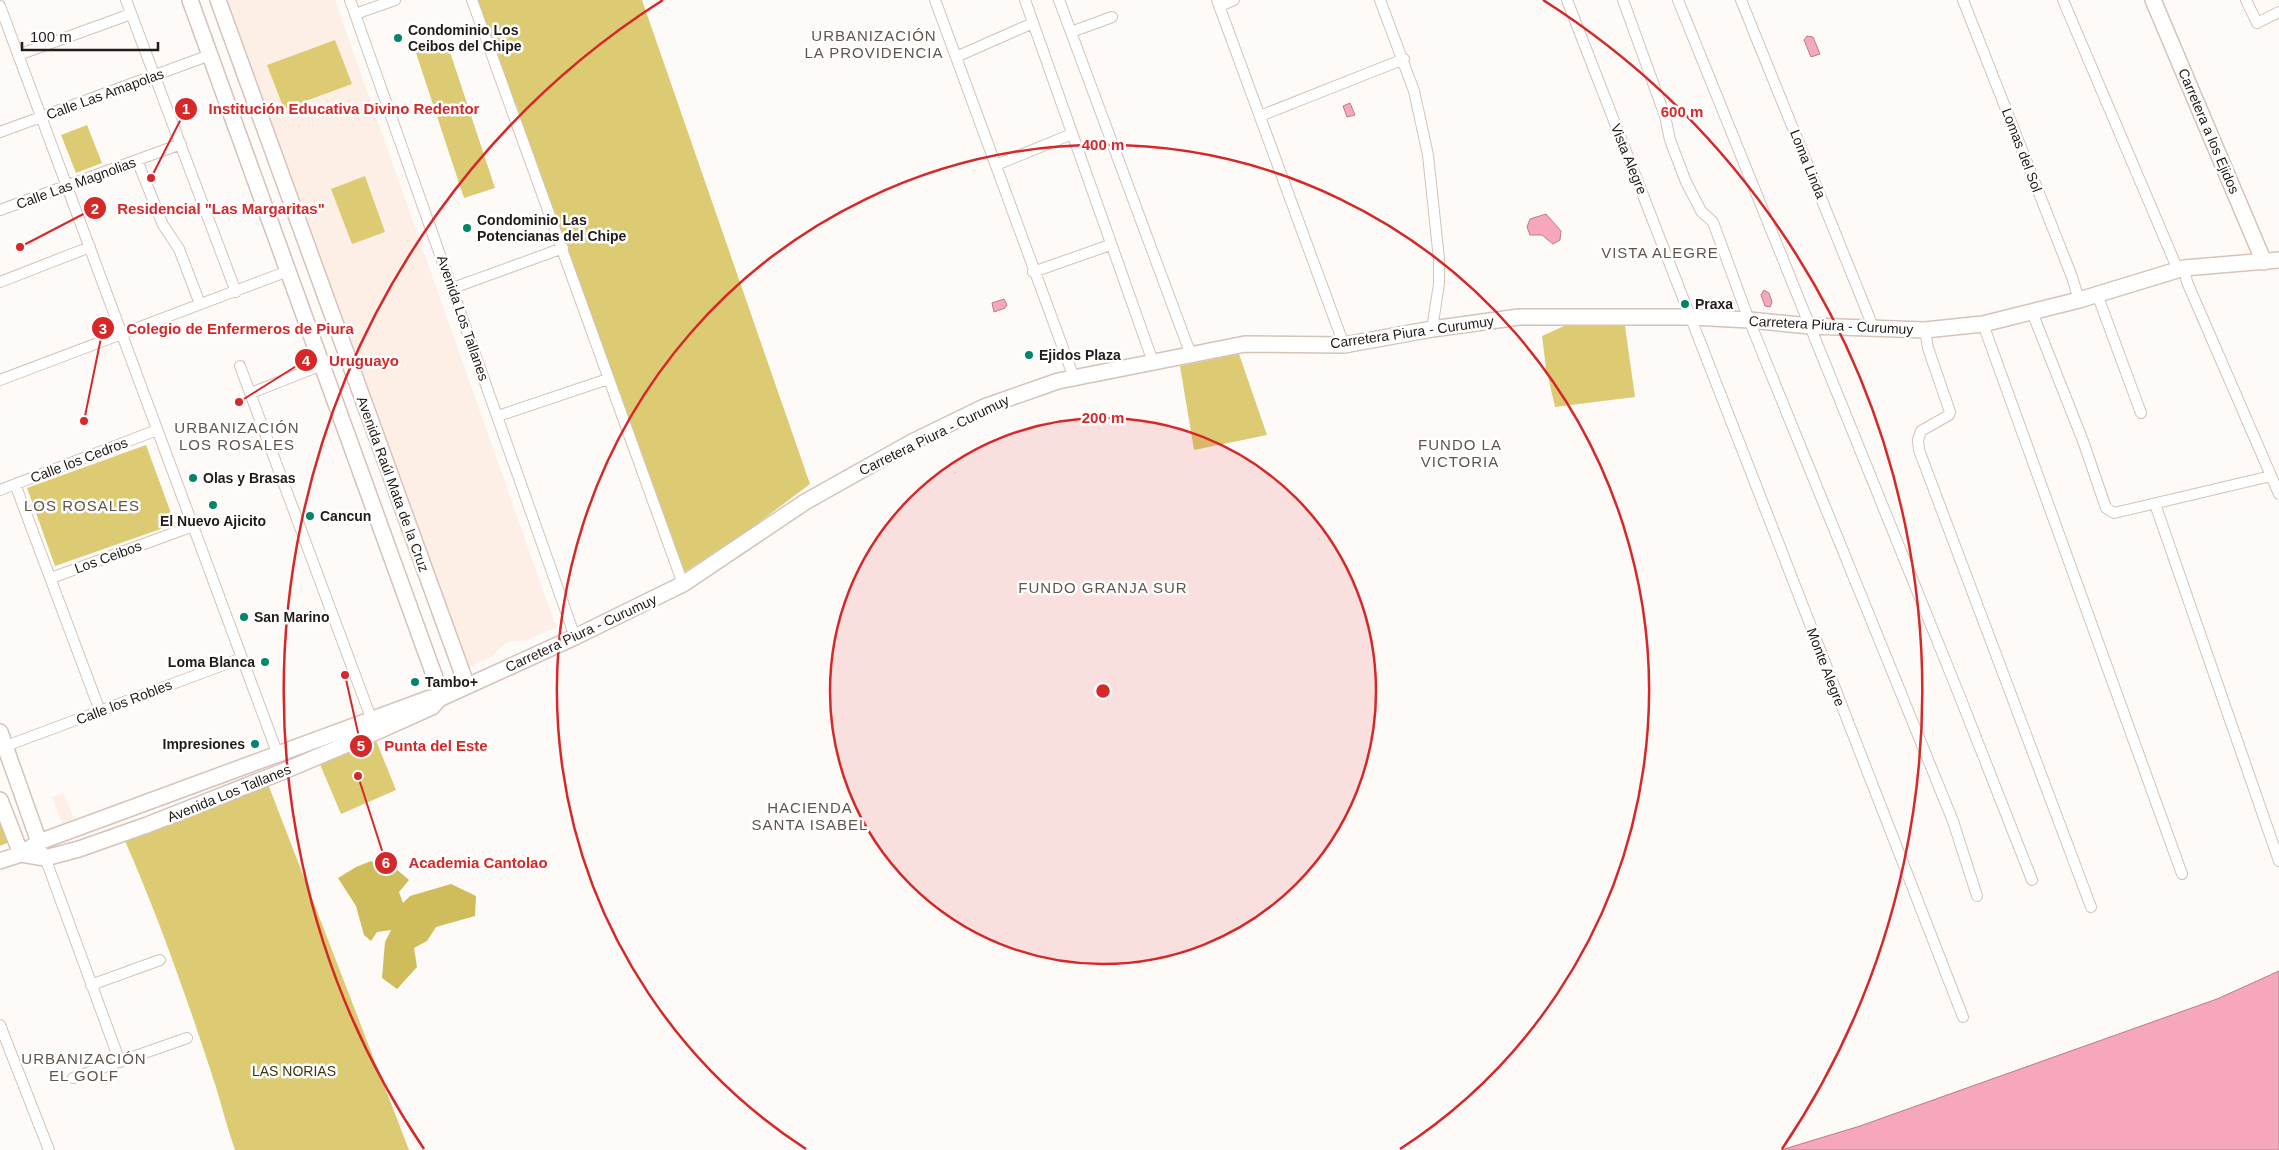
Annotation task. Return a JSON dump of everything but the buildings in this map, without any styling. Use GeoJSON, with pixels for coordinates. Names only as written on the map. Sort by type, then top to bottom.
{"type":"FeatureCollection","features":[{"type":"Feature","properties":{"kind":"main road","name":"Avenida Raúl Mata de la Cruz"},"geometry":{"type":"LineString","coordinates":[[190,0],[349,439],[435,700]]}},
{"type":"Feature","properties":{"kind":"main road","name":"Avenida Raúl Mata de la Cruz"},"geometry":{"type":"LineString","coordinates":[[218,0],[467,686]]}},
{"type":"Feature","properties":{"kind":"main road","name":"Carretera a los Ejidos"},"geometry":{"type":"LineString","coordinates":[[2153,0],[2272,261]]}},
{"type":"Feature","properties":{"kind":"main road","name":"Carretera Piura - Curumuy"},"geometry":{"type":"LineString","coordinates":[[435,700],[576,637],[683,584],[806,502],[912,442],[1011,396],[1074,378],[1245,344],[1344,345],[1432,329],[1519,317],[1692,317],[1810,326],[1925,330],[1983,324],[2079,300],[2181,269],[2272,261]]}},
{"type":"Feature","properties":{"kind":"main road"},"geometry":{"type":"LineString","coordinates":[[349,439],[374,431]]}},
{"type":"Feature","properties":{"kind":"main road","name":"Avenida Los Tallanes"},"geometry":{"type":"LineString","coordinates":[[21,854],[45,858],[79,849],[148,825],[284,771],[374,725],[435,700]]}},
{"type":"Feature","properties":{"kind":"main road","name":"Avenida Los Tallanes"},"geometry":{"type":"LineString","coordinates":[[0,861],[21,854],[40,842],[278,755],[374,725]]}},
{"type":"Feature","properties":{"kind":"main road"},"geometry":{"type":"LineString","coordinates":[[0,732],[40,842]]}},
{"type":"Feature","properties":{"kind":"main road"},"geometry":{"type":"LineString","coordinates":[[0,800],[21,854]]}},
{"type":"Feature","properties":{"kind":"street"},"geometry":{"type":"LineString","coordinates":[[126,0],[236,292]]}},
{"type":"Feature","properties":{"kind":"street","name":"Avenida Los Tallanes"},"geometry":{"type":"LineString","coordinates":[[350,0],[576,637]]}},
{"type":"Feature","properties":{"kind":"street"},"geometry":{"type":"LineString","coordinates":[[355,14],[395,0]]}},
{"type":"Feature","properties":{"kind":"street"},"geometry":{"type":"LineString","coordinates":[[472,0],[683,584]]}},
{"type":"Feature","properties":{"kind":"street"},"geometry":{"type":"LineString","coordinates":[[935,0],[1033,272],[1074,378]]}},
{"type":"Feature","properties":{"kind":"street"},"geometry":{"type":"LineString","coordinates":[[1025,0],[1110,245],[1153,362]]}},
{"type":"Feature","properties":{"kind":"street"},"geometry":{"type":"LineString","coordinates":[[1059,0],[1190,355]]}},
{"type":"Feature","properties":{"kind":"street"},"geometry":{"type":"LineString","coordinates":[[1234,0],[1218,3],[1344,345]]}},
{"type":"Feature","properties":{"kind":"street"},"geometry":{"type":"LineString","coordinates":[[1380,0],[1414,91],[1434,199],[1439,259],[1432,329]]}},
{"type":"Feature","properties":{"kind":"street","name":"Vista Alegre"},"geometry":{"type":"LineString","coordinates":[[1567,0],[1692,317]]}},
{"type":"Feature","properties":{"kind":"street"},"geometry":{"type":"LineString","coordinates":[[1622,0],[1665,116],[1670,140],[1686,182],[1701,211],[1713,222],[1749,320],[1953,821],[1977,896]]}},
{"type":"Feature","properties":{"kind":"street"},"geometry":{"type":"LineString","coordinates":[[1678,0],[1958,692],[2032,880]]}},
{"type":"Feature","properties":{"kind":"street","name":"Loma Linda"},"geometry":{"type":"LineString","coordinates":[[1741,0],[1874,329]]}},
{"type":"Feature","properties":{"kind":"street","name":"Lomas del Sol"},"geometry":{"type":"LineString","coordinates":[[1964,0],[2072,277],[2079,300]]}},
{"type":"Feature","properties":{"kind":"street"},"geometry":{"type":"LineString","coordinates":[[2063,0],[2188,282],[2279,494]]}},
{"type":"Feature","properties":{"kind":"street"},"geometry":{"type":"LineString","coordinates":[[2246,0],[2257,23],[2279,12]]}},
{"type":"Feature","properties":{"kind":"street"},"geometry":{"type":"LineString","coordinates":[[0,6],[278,755]]}},
{"type":"Feature","properties":{"kind":"street"},"geometry":{"type":"LineString","coordinates":[[18,56],[131,14]]}},
{"type":"Feature","properties":{"kind":"street"},"geometry":{"type":"LineString","coordinates":[[1071,32],[1112,17]]}},
{"type":"Feature","properties":{"kind":"street"},"geometry":{"type":"LineString","coordinates":[[956,57],[1033,23]]}},
{"type":"Feature","properties":{"kind":"street","name":"Calle Las Amapolas"},"geometry":{"type":"LineString","coordinates":[[0,132],[210,55]]}},
{"type":"Feature","properties":{"kind":"street"},"geometry":{"type":"LineString","coordinates":[[1260,116],[1404,60]]}},
{"type":"Feature","properties":{"kind":"street"},"geometry":{"type":"LineString","coordinates":[[996,165],[1072,134]]}},
{"type":"Feature","properties":{"kind":"street","name":"Calle Las Magnolias"},"geometry":{"type":"LineString","coordinates":[[0,210],[180,144]]}},
{"type":"Feature","properties":{"kind":"street"},"geometry":{"type":"LineString","coordinates":[[137,160],[163,225],[180,248],[200,304]]}},
{"type":"Feature","properties":{"kind":"street"},"geometry":{"type":"LineString","coordinates":[[1033,272],[1110,245]]}},
{"type":"Feature","properties":{"kind":"street"},"geometry":{"type":"LineString","coordinates":[[0,282],[90,248]]}},
{"type":"Feature","properties":{"kind":"street"},"geometry":{"type":"LineString","coordinates":[[453,288],[563,248]]}},
{"type":"Feature","properties":{"kind":"street"},"geometry":{"type":"LineString","coordinates":[[0,380],[288,271]]}},
{"type":"Feature","properties":{"kind":"street"},"geometry":{"type":"LineString","coordinates":[[2097,294],[2141,413]]}},
{"type":"Feature","properties":{"kind":"street"},"geometry":{"type":"LineString","coordinates":[[2032,312],[2083,441],[2106,508],[2114,513],[2271,476]]}},
{"type":"Feature","properties":{"kind":"street","name":"Monte Alegre"},"geometry":{"type":"LineString","coordinates":[[1692,317],[1842,709],[1963,1016]]}},
{"type":"Feature","properties":{"kind":"street"},"geometry":{"type":"LineString","coordinates":[[1983,324],[2182,874]]}},
{"type":"Feature","properties":{"kind":"street"},"geometry":{"type":"LineString","coordinates":[[1925,330],[1928,348],[1950,412],[1949,416],[1921,431],[1918,440],[1919,450],[2092,907]]}},
{"type":"Feature","properties":{"kind":"street"},"geometry":{"type":"LineString","coordinates":[[250,393],[322,365]]}},
{"type":"Feature","properties":{"kind":"street"},"geometry":{"type":"LineString","coordinates":[[240,366],[374,725]]}},
{"type":"Feature","properties":{"kind":"street"},"geometry":{"type":"LineString","coordinates":[[498,416],[608,379]]}},
{"type":"Feature","properties":{"kind":"street","name":"Calle los Cedros"},"geometry":{"type":"LineString","coordinates":[[0,490],[157,430]]}},
{"type":"Feature","properties":{"kind":"street"},"geometry":{"type":"LineString","coordinates":[[14,484],[100,711]]}},
{"type":"Feature","properties":{"kind":"street"},"geometry":{"type":"LineString","coordinates":[[2155,504],[2279,861]]}},
{"type":"Feature","properties":{"kind":"street","name":"Los Ceibos"},"geometry":{"type":"LineString","coordinates":[[51,578],[193,526]]}},
{"type":"Feature","properties":{"kind":"street","name":"Calle los Robles"},"geometry":{"type":"LineString","coordinates":[[6,746],[242,658]]}},
{"type":"Feature","properties":{"kind":"street"},"geometry":{"type":"LineString","coordinates":[[40,842],[120,1062]]}},
{"type":"Feature","properties":{"kind":"street"},"geometry":{"type":"LineString","coordinates":[[92,985],[160,960]]}},
{"type":"Feature","properties":{"kind":"street"},"geometry":{"type":"LineString","coordinates":[[0,1024],[49,1150]]}},
{"type":"Feature","properties":{"kind":"street"},"geometry":{"type":"LineString","coordinates":[[73,1078],[187,1038]]}},
{"type":"Feature","properties":{"kind":"shaded area"},"geometry":{"type":"Polygon","coordinates":[[[228,0],[335,0],[556,627],[525,641],[511,641],[504,644],[491,657],[468,668],[228,0]]]}},
{"type":"Feature","properties":{"kind":"shaded area"},"geometry":{"type":"Polygon","coordinates":[[[1807,36],[1813,37],[1820,54],[1811,57],[1804,40],[1807,36]]]}},
{"type":"Feature","properties":{"kind":"shaded area"},"geometry":{"type":"Polygon","coordinates":[[[1350,103],[1355,115],[1347,117],[1343,106],[1350,103]]]}},
{"type":"Feature","properties":{"kind":"shaded area"},"geometry":{"type":"Polygon","coordinates":[[[1546,214],[1561,231],[1560,240],[1553,244],[1542,235],[1530,235],[1527,227],[1530,219],[1546,214]]]}},
{"type":"Feature","properties":{"kind":"shaded area"},"geometry":{"type":"Polygon","coordinates":[[[1764,290],[1769,293],[1772,302],[1770,307],[1765,306],[1761,295],[1764,290]]]}},
{"type":"Feature","properties":{"kind":"shaded area"},"geometry":{"type":"Polygon","coordinates":[[[1004,299],[1007,305],[1005,308],[994,312],[992,303],[1004,299]]]}},
{"type":"Feature","properties":{"kind":"shaded area"},"geometry":{"type":"Polygon","coordinates":[[[63,793],[74,819],[62,824],[52,797],[63,793]]]}},
{"type":"Feature","properties":{"kind":"shaded area"},"geometry":{"type":"Polygon","coordinates":[[[371,861],[382,869],[389,863],[409,880],[399,892],[403,903],[410,896],[451,884],[476,896],[475,916],[436,927],[427,941],[414,948],[417,967],[397,989],[382,978],[385,942],[391,930],[377,932],[371,941],[364,935],[356,906],[338,878],[356,867],[371,861]]]}},
{"type":"Feature","properties":{"kind":"shaded area"},"geometry":{"type":"Polygon","coordinates":[[[2279,971],[2279,1150],[1781,1150],[1860,1126],[2217,999],[2279,971]]]}},
{"type":"Feature","properties":{"kind":"green space"},"geometry":{"type":"Polygon","coordinates":[[[478,0],[642,0],[810,484],[746,532],[683,573],[478,0]]]}},
{"type":"Feature","properties":{"kind":"green space"},"geometry":{"type":"Polygon","coordinates":[[[335,40],[352,84],[284,109],[267,65],[335,40]]]}},
{"type":"Feature","properties":{"kind":"green space"},"geometry":{"type":"Polygon","coordinates":[[[447,43],[495,188],[464,198],[416,53],[447,43]]]}},
{"type":"Feature","properties":{"kind":"green space"},"geometry":{"type":"Polygon","coordinates":[[[87,125],[102,163],[76,173],[61,135],[87,125]]]}},
{"type":"Feature","properties":{"kind":"green space"},"geometry":{"type":"Polygon","coordinates":[[[365,176],[385,232],[352,244],[331,189],[365,176]]]}},
{"type":"Feature","properties":{"kind":"green space"},"geometry":{"type":"Polygon","coordinates":[[[1564,326],[1625,326],[1635,397],[1555,407],[1546,368],[1542,336],[1564,326]]]}},
{"type":"Feature","properties":{"kind":"green space"},"geometry":{"type":"Polygon","coordinates":[[[1239,354],[1267,435],[1194,450],[1180,366],[1239,354]]]}},
{"type":"Feature","properties":{"kind":"green space"},"geometry":{"type":"Polygon","coordinates":[[[146,445],[175,524],[55,566],[27,488],[146,445]]]}},
{"type":"Feature","properties":{"kind":"green space"},"geometry":{"type":"Polygon","coordinates":[[[375,738],[396,790],[341,814],[319,762],[375,738]]]}},
{"type":"Feature","properties":{"kind":"green space","name":"LAS NORIAS"},"geometry":{"type":"Polygon","coordinates":[[[268,784],[409,1150],[235,1150],[184,992],[150,900],[125,841],[268,784]]]}},
{"type":"Feature","properties":{"kind":"green space"},"geometry":{"type":"Polygon","coordinates":[[[0,816],[9,842],[0,846],[0,816]]]}},
{"type":"Feature","properties":{"kind":"place","name":"Condominio Los Ceibos del Chipe"},"geometry":{"type":"Point","coordinates":[398,38]}},
{"type":"Feature","properties":{"kind":"place","name":"Institución Educativa Divino Redentor"},"geometry":{"type":"Point","coordinates":[151,178]}},
{"type":"Feature","properties":{"kind":"place","name":"Condominio Las Potencianas del Chipe"},"geometry":{"type":"Point","coordinates":[467,228]}},
{"type":"Feature","properties":{"kind":"place","name":"Residencial \"Las Margaritas\""},"geometry":{"type":"Point","coordinates":[20,247]}},
{"type":"Feature","properties":{"kind":"place","name":"Praxa"},"geometry":{"type":"Point","coordinates":[1685,304]}},
{"type":"Feature","properties":{"kind":"place","name":"Ejidos Plaza"},"geometry":{"type":"Point","coordinates":[1029,355]}},
{"type":"Feature","properties":{"kind":"place","name":"Uruguayo"},"geometry":{"type":"Point","coordinates":[239,402]}},
{"type":"Feature","properties":{"kind":"place","name":"Colegio de Enfermeros de Piura"},"geometry":{"type":"Point","coordinates":[84,421]}},
{"type":"Feature","properties":{"kind":"place","name":"Olas y Brasas"},"geometry":{"type":"Point","coordinates":[193,478]}},
{"type":"Feature","properties":{"kind":"place","name":"El Nuevo Ajicito"},"geometry":{"type":"Point","coordinates":[213,505]}},
{"type":"Feature","properties":{"kind":"place","name":"Cancun"},"geometry":{"type":"Point","coordinates":[310,516]}},
{"type":"Feature","properties":{"kind":"place","name":"San Marino"},"geometry":{"type":"Point","coordinates":[244,617]}},
{"type":"Feature","properties":{"kind":"place","name":"Loma Blanca"},"geometry":{"type":"Point","coordinates":[265,662]}},
{"type":"Feature","properties":{"kind":"place","name":"Punta del Este"},"geometry":{"type":"Point","coordinates":[345,675]}},
{"type":"Feature","properties":{"kind":"place","name":"Tambo+"},"geometry":{"type":"Point","coordinates":[415,682]}},
{"type":"Feature","properties":{"kind":"place","name":"Impresiones"},"geometry":{"type":"Point","coordinates":[255,744]}},
{"type":"Feature","properties":{"kind":"place","name":"Academia Cantolao"},"geometry":{"type":"Point","coordinates":[358,776]}},
{"type":"Feature","properties":{"kind":"district","name":"URBANIZACIÓN LA PROVIDENCIA"},"geometry":{"type":"Point","coordinates":[874,44]}},
{"type":"Feature","properties":{"kind":"district","name":"VISTA ALEGRE"},"geometry":{"type":"Point","coordinates":[1660,253]}},
{"type":"Feature","properties":{"kind":"district","name":"URBANIZACIÓN LOS ROSALES"},"geometry":{"type":"Point","coordinates":[237,436]}},
{"type":"Feature","properties":{"kind":"district","name":"FUNDO LA VICTORIA"},"geometry":{"type":"Point","coordinates":[1460,454]}},
{"type":"Feature","properties":{"kind":"district","name":"LOS ROSALES"},"geometry":{"type":"Point","coordinates":[82,506]}},
{"type":"Feature","properties":{"kind":"district","name":"FUNDO GRANJA SUR"},"geometry":{"type":"Point","coordinates":[1103,588]}},
{"type":"Feature","properties":{"kind":"district","name":"HACIENDA SANTA ISABEL"},"geometry":{"type":"Point","coordinates":[810,816]}},
{"type":"Feature","properties":{"kind":"district","name":"URBANIZACIÓN EL GOLF"},"geometry":{"type":"Point","coordinates":[84,1068]}}]}
